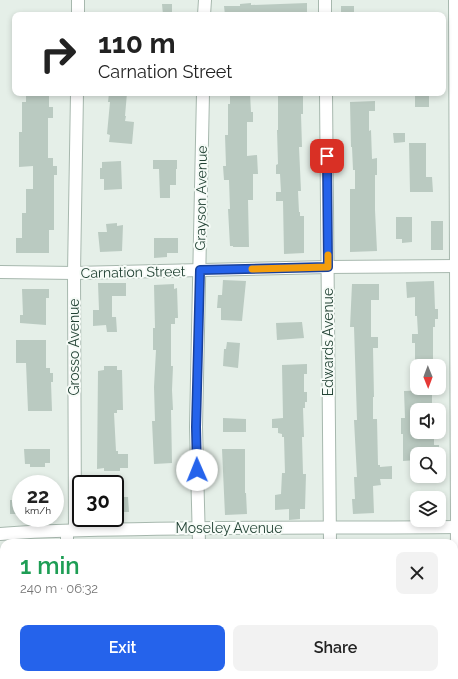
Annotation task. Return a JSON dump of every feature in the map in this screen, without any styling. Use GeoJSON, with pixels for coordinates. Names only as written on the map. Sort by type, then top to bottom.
{"type":"FeatureCollection","features":[{"type":"Feature","properties":{"kind":"street"},"geometry":{"type":"LineString","coordinates":[[78,0],[78,12]]}},
{"type":"Feature","properties":{"kind":"street"},"geometry":{"type":"LineString","coordinates":[[204,0],[204,12]]}},
{"type":"Feature","properties":{"kind":"street"},"geometry":{"type":"LineString","coordinates":[[325,0],[325,12]]}},
{"type":"Feature","properties":{"kind":"street"},"geometry":{"type":"LineString","coordinates":[[454,0],[458,539]]}},
{"type":"Feature","properties":{"kind":"street","name":"Grosso Avenue"},"geometry":{"type":"LineString","coordinates":[[68,539],[71,530],[77,96]]}},
{"type":"Feature","properties":{"kind":"street","name":"Grayson Avenue"},"geometry":{"type":"LineString","coordinates":[[199,539],[196,427],[203,96]]}},
{"type":"Feature","properties":{"kind":"street","name":"Edwards Avenue"},"geometry":{"type":"LineString","coordinates":[[326,96],[330,539]]}},
{"type":"Feature","properties":{"kind":"street","name":"Carnation Street"},"geometry":{"type":"LineString","coordinates":[[0,272],[74,273],[328,267],[457,266]]}},
{"type":"Feature","properties":{"kind":"street","name":"Moseley Avenue"},"geometry":{"type":"LineString","coordinates":[[0,534],[71,530],[198,528],[458,527]]}},
{"type":"Feature","properties":{"kind":"building"},"geometry":{"type":"Polygon","coordinates":[[[307,3],[307,12],[225,12],[224,6],[240,6],[240,4],[307,3]]]}},
{"type":"Feature","properties":{"kind":"building"},"geometry":{"type":"Polygon","coordinates":[[[162,4],[172,4],[172,12],[163,12],[162,4]]]}},
{"type":"Feature","properties":{"kind":"building"},"geometry":{"type":"Polygon","coordinates":[[[341,6],[354,6],[354,12],[341,12],[341,6]]]}},
{"type":"Feature","properties":{"kind":"building"},"geometry":{"type":"Polygon","coordinates":[[[26,96],[49,96],[49,107],[53,107],[53,118],[48,118],[48,158],[53,158],[53,166],[57,166],[57,175],[54,175],[54,230],[49,230],[49,253],[16,253],[16,238],[22,238],[22,213],[26,213],[26,189],[33,189],[33,166],[19,167],[19,132],[22,132],[22,102],[26,102],[26,96]]]}},
{"type":"Feature","properties":{"kind":"building"},"geometry":{"type":"Polygon","coordinates":[[[109,96],[127,96],[125,121],[134,122],[132,144],[109,142],[110,135],[107,134],[110,102],[108,102],[109,96]]]}},
{"type":"Feature","properties":{"kind":"building"},"geometry":{"type":"Polygon","coordinates":[[[230,96],[250,96],[251,112],[253,112],[253,122],[247,122],[247,156],[257,155],[258,174],[253,174],[253,200],[248,200],[249,247],[230,246],[228,209],[230,209],[229,180],[224,180],[223,166],[226,166],[225,135],[228,135],[228,104],[230,104],[230,96]]]}},
{"type":"Feature","properties":{"kind":"building"},"geometry":{"type":"Polygon","coordinates":[[[278,96],[303,96],[303,114],[301,114],[302,147],[299,147],[301,191],[298,191],[299,212],[300,216],[304,216],[304,253],[284,254],[283,201],[276,201],[276,192],[281,192],[280,174],[276,174],[276,165],[278,164],[278,96]]]}},
{"type":"Feature","properties":{"kind":"building"},"geometry":{"type":"Polygon","coordinates":[[[415,96],[429,96],[429,107],[415,107],[415,96]]]}},
{"type":"Feature","properties":{"kind":"building"},"geometry":{"type":"Polygon","coordinates":[[[375,101],[375,111],[369,111],[369,131],[371,130],[372,159],[377,158],[377,175],[375,175],[375,210],[377,251],[350,252],[350,189],[355,189],[355,170],[353,170],[351,147],[350,102],[375,101]]]}},
{"type":"Feature","properties":{"kind":"building"},"geometry":{"type":"Polygon","coordinates":[[[393,133],[405,133],[405,142],[394,143],[393,133]]]}},
{"type":"Feature","properties":{"kind":"building"},"geometry":{"type":"Polygon","coordinates":[[[409,143],[426,143],[426,177],[432,177],[433,192],[410,192],[409,143]]]}},
{"type":"Feature","properties":{"kind":"building"},"geometry":{"type":"Polygon","coordinates":[[[153,160],[177,160],[176,185],[170,185],[170,198],[160,198],[159,169],[153,169],[153,160]]]}},
{"type":"Feature","properties":{"kind":"building"},"geometry":{"type":"Polygon","coordinates":[[[121,161],[122,189],[104,190],[104,179],[100,179],[100,168],[102,168],[102,162],[121,161]]]}},
{"type":"Feature","properties":{"kind":"building"},"geometry":{"type":"Polygon","coordinates":[[[396,217],[412,217],[412,242],[402,243],[402,239],[396,239],[396,217]]]}},
{"type":"Feature","properties":{"kind":"building"},"geometry":{"type":"Polygon","coordinates":[[[431,221],[443,221],[443,250],[431,250],[431,221]]]}},
{"type":"Feature","properties":{"kind":"building"},"geometry":{"type":"Polygon","coordinates":[[[117,223],[117,226],[123,225],[122,251],[100,252],[98,232],[107,232],[106,224],[117,223]]]}},
{"type":"Feature","properties":{"kind":"building"},"geometry":{"type":"Polygon","coordinates":[[[154,238],[178,238],[178,253],[167,253],[167,257],[154,258],[154,238]]]}},
{"type":"Feature","properties":{"kind":"building"},"geometry":{"type":"Polygon","coordinates":[[[223,280],[246,281],[242,321],[221,320],[221,308],[217,308],[218,295],[222,295],[223,280]]]}},
{"type":"Feature","properties":{"kind":"building"},"geometry":{"type":"Polygon","coordinates":[[[434,281],[435,309],[438,309],[438,319],[435,319],[435,327],[433,327],[433,359],[415,359],[415,343],[412,343],[412,334],[418,334],[417,316],[415,316],[415,297],[407,298],[406,282],[434,281]]]}},
{"type":"Feature","properties":{"kind":"building"},"geometry":{"type":"Polygon","coordinates":[[[98,283],[126,283],[126,296],[112,296],[112,317],[116,317],[117,332],[107,332],[106,325],[93,326],[93,310],[99,310],[98,283]]]}},
{"type":"Feature","properties":{"kind":"building"},"geometry":{"type":"Polygon","coordinates":[[[174,284],[174,289],[177,288],[178,318],[175,318],[175,324],[171,324],[171,366],[173,366],[173,410],[171,410],[172,463],[154,464],[152,421],[155,421],[154,387],[156,350],[153,350],[153,328],[155,328],[154,285],[174,284]]]}},
{"type":"Feature","properties":{"kind":"building"},"geometry":{"type":"Polygon","coordinates":[[[352,284],[379,284],[379,300],[371,300],[371,337],[378,337],[378,348],[373,348],[373,419],[377,419],[378,465],[380,465],[380,467],[392,466],[392,479],[380,479],[381,485],[373,486],[374,513],[353,514],[352,499],[355,499],[354,477],[357,477],[354,420],[357,420],[354,327],[350,327],[352,284]]]}},
{"type":"Feature","properties":{"kind":"building"},"geometry":{"type":"Polygon","coordinates":[[[22,289],[49,289],[49,298],[46,298],[46,325],[20,323],[20,315],[23,315],[22,289]]]}},
{"type":"Feature","properties":{"kind":"building"},"geometry":{"type":"Polygon","coordinates":[[[302,322],[304,338],[277,340],[276,323],[302,322]]]}},
{"type":"Feature","properties":{"kind":"building"},"geometry":{"type":"Polygon","coordinates":[[[16,340],[46,340],[46,368],[50,368],[50,373],[53,373],[53,382],[51,382],[52,411],[28,411],[26,363],[16,363],[16,340]]]}},
{"type":"Feature","properties":{"kind":"building"},"geometry":{"type":"Polygon","coordinates":[[[227,342],[240,343],[238,368],[223,366],[224,349],[226,349],[227,342]]]}},
{"type":"Feature","properties":{"kind":"building"},"geometry":{"type":"Polygon","coordinates":[[[307,364],[307,374],[304,374],[304,392],[307,392],[307,402],[305,402],[305,408],[303,408],[304,437],[302,437],[303,474],[306,474],[305,509],[300,509],[300,519],[289,520],[289,509],[275,510],[275,495],[281,494],[282,473],[285,473],[284,437],[282,437],[282,434],[278,433],[278,428],[272,428],[272,419],[283,418],[282,365],[307,364]]]}},
{"type":"Feature","properties":{"kind":"building"},"geometry":{"type":"Polygon","coordinates":[[[104,366],[117,366],[117,370],[122,370],[123,410],[117,410],[117,413],[114,413],[116,451],[118,451],[118,454],[128,454],[128,468],[120,468],[120,471],[104,471],[104,468],[97,469],[98,371],[104,370],[104,366]]]}},
{"type":"Feature","properties":{"kind":"building"},"geometry":{"type":"Polygon","coordinates":[[[404,391],[410,391],[410,395],[432,395],[432,403],[410,403],[410,439],[434,439],[434,445],[439,445],[439,447],[410,447],[410,460],[403,461],[403,434],[401,434],[401,418],[405,418],[404,391]]]}},
{"type":"Feature","properties":{"kind":"building"},"geometry":{"type":"Polygon","coordinates":[[[223,418],[246,419],[246,432],[223,432],[223,418]]]}},
{"type":"Feature","properties":{"kind":"building"},"geometry":{"type":"Polygon","coordinates":[[[24,449],[50,449],[50,463],[45,463],[45,467],[30,467],[30,464],[25,464],[24,449]]]}},
{"type":"Feature","properties":{"kind":"building"},"geometry":{"type":"Polygon","coordinates":[[[222,449],[245,449],[245,493],[247,514],[225,515],[222,449]]]}},
{"type":"Feature","properties":{"kind":"building"},"geometry":{"type":"Polygon","coordinates":[[[124,497],[128,497],[129,512],[124,512],[124,497]]]}},
{"type":"Feature","properties":{"kind":"building"},"geometry":{"type":"Polygon","coordinates":[[[10,500],[12,500],[12,514],[10,514],[10,500]]]}},
{"type":"Feature","properties":{"kind":"slow traffic"},"geometry":{"type":"LineString","coordinates":[[252,269],[328,267],[328,255]]}},
{"type":"Feature","properties":{"kind":"route"},"geometry":{"type":"LineString","coordinates":[[197,470],[196,427],[200,270],[328,267],[327,156]]}}]}
